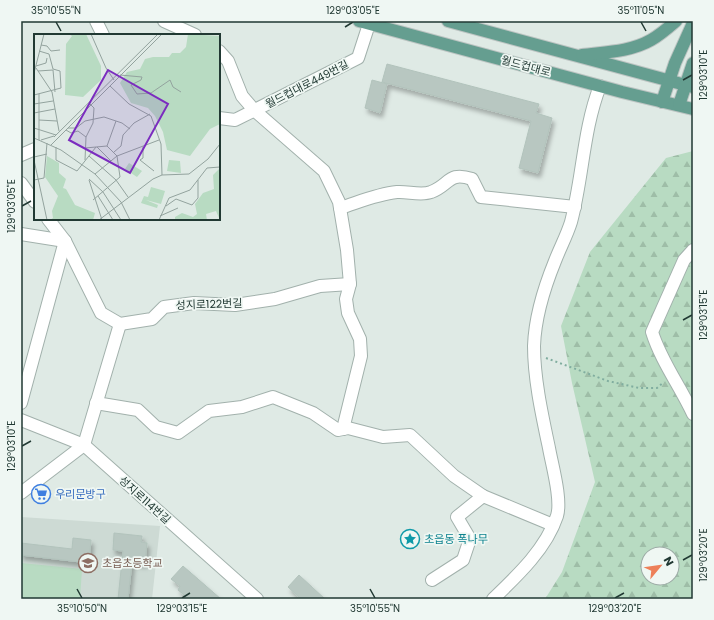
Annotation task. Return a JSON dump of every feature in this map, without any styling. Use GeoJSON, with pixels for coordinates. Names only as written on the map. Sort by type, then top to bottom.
{"type":"FeatureCollection","features":[{"type":"Feature","properties":{"kind":"main road","name":"월드컵대로"},"geometry":{"type":"LineString","coordinates":[[448,21],[689,87]]}},
{"type":"Feature","properties":{"kind":"main road"},"geometry":{"type":"LineString","coordinates":[[574,56],[619,50],[635,46],[651,40],[676,21]]}},
{"type":"Feature","properties":{"kind":"main road","name":"월드컵대로"},"geometry":{"type":"LineString","coordinates":[[366,22],[600,86],[693,109]]}},
{"type":"Feature","properties":{"kind":"main road"},"geometry":{"type":"LineString","coordinates":[[662,102],[693,23]]}},
{"type":"Feature","properties":{"kind":"main road"},"geometry":{"type":"LineString","coordinates":[[679,106],[689,87],[693,63]]}},
{"type":"Feature","properties":{"kind":"street"},"geometry":{"type":"LineString","coordinates":[[96,21],[102,34]]}},
{"type":"Feature","properties":{"kind":"street"},"geometry":{"type":"LineString","coordinates":[[164,21],[193,34]]}},
{"type":"Feature","properties":{"kind":"street","name":"월드컵대로449번길"},"geometry":{"type":"LineString","coordinates":[[220,118],[235,120],[358,58],[366,22]]}},
{"type":"Feature","properties":{"kind":"street"},"geometry":{"type":"LineString","coordinates":[[220,52],[228,61],[242,96],[254,110],[324,171],[330,181],[340,208],[347,250],[350,284],[346,299],[348,313],[360,339],[361,356],[343,429]]}},
{"type":"Feature","properties":{"kind":"street"},"geometry":{"type":"LineString","coordinates":[[493,599],[511,582],[545,542],[557,515],[556,483],[538,389],[534,346],[538,312],[553,265],[570,224],[575,207],[592,106],[600,86]]}},
{"type":"Feature","properties":{"kind":"street"},"geometry":{"type":"LineString","coordinates":[[21,155],[34,149]]}},
{"type":"Feature","properties":{"kind":"street"},"geometry":{"type":"LineString","coordinates":[[340,208],[381,195],[398,192],[430,193],[454,176],[472,179],[481,197],[575,207]]}},
{"type":"Feature","properties":{"kind":"street"},"geometry":{"type":"LineString","coordinates":[[21,183],[34,201]]}},
{"type":"Feature","properties":{"kind":"street"},"geometry":{"type":"LineString","coordinates":[[21,493],[84,445],[120,324],[101,314],[64,241],[49,220]]}},
{"type":"Feature","properties":{"kind":"street"},"geometry":{"type":"LineString","coordinates":[[21,234],[64,241]]}},
{"type":"Feature","properties":{"kind":"street"},"geometry":{"type":"LineString","coordinates":[[21,403],[64,241]]}},
{"type":"Feature","properties":{"kind":"street"},"geometry":{"type":"LineString","coordinates":[[693,250],[684,260],[652,332],[658,352],[672,374],[693,414]]}},
{"type":"Feature","properties":{"kind":"street","name":"성지로122번길"},"geometry":{"type":"LineString","coordinates":[[120,324],[152,319],[164,307],[194,303],[235,304],[275,299],[320,286],[350,284]]}},
{"type":"Feature","properties":{"kind":"street"},"geometry":{"type":"LineString","coordinates":[[96,403],[138,410],[156,427],[178,433],[209,411],[242,407],[273,397],[313,413],[338,430],[348,428],[383,437],[410,435],[454,476],[483,496],[553,525]]}},
{"type":"Feature","properties":{"kind":"street","name":"성지로114번길"},"geometry":{"type":"LineString","coordinates":[[21,420],[84,445],[257,599]]}},
{"type":"Feature","properties":{"kind":"street"},"geometry":{"type":"LineString","coordinates":[[432,580],[463,560],[470,539],[457,517],[483,496]]}},
{"type":"Feature","properties":{"kind":"path"},"geometry":{"type":"LineString","coordinates":[[534,346],[548,359],[608,381],[639,388],[657,388],[672,374]]}},
{"type":"Feature","properties":{"kind":"shaded area","name":"초읍초등학교"},"geometry":{"type":"Polygon","coordinates":[[[21,517],[160,526],[152,599],[21,599],[21,517]]]}},
{"type":"Feature","properties":{"kind":"green space"},"geometry":{"type":"Polygon","coordinates":[[[693,151],[693,599],[545,599],[562,572],[595,482],[572,383],[561,326],[590,252],[666,158],[693,151]]]}},
{"type":"Feature","properties":{"kind":"green space"},"geometry":{"type":"Polygon","coordinates":[[[21,563],[82,569],[80,599],[21,599],[21,563]]]}},
{"type":"Feature","properties":{"kind":"building"},"geometry":{"type":"Polygon","coordinates":[[[387,64],[539,104],[536,113],[552,118],[538,173],[519,168],[531,121],[382,82],[387,64]]]}},
{"type":"Feature","properties":{"kind":"building"},"geometry":{"type":"Polygon","coordinates":[[[372,80],[387,84],[380,113],[365,108],[372,80]]]}},
{"type":"Feature","properties":{"kind":"building"},"geometry":{"type":"Polygon","coordinates":[[[114,533],[142,536],[141,542],[147,543],[145,563],[132,562],[128,599],[118,599],[123,551],[113,550],[114,533]]]}},
{"type":"Feature","properties":{"kind":"building"},"geometry":{"type":"Polygon","coordinates":[[[73,538],[91,540],[89,563],[21,555],[21,543],[72,549],[73,538]]]}},
{"type":"Feature","properties":{"kind":"building"},"geometry":{"type":"Polygon","coordinates":[[[183,566],[221,599],[189,599],[178,590],[180,586],[171,579],[183,566]]]}},
{"type":"Feature","properties":{"kind":"building"},"geometry":{"type":"Polygon","coordinates":[[[299,575],[325,599],[301,599],[288,587],[299,575]]]}},
{"type":"Feature","properties":{"kind":"place","name":"우리문방구"},"geometry":{"type":"Point","coordinates":[41,494]}},
{"type":"Feature","properties":{"kind":"place","name":"초읍동 폭나무"},"geometry":{"type":"Point","coordinates":[410,539]}},
{"type":"Feature","properties":{"kind":"place","name":"초읍초등학교"},"geometry":{"type":"Point","coordinates":[88,563]}}]}
